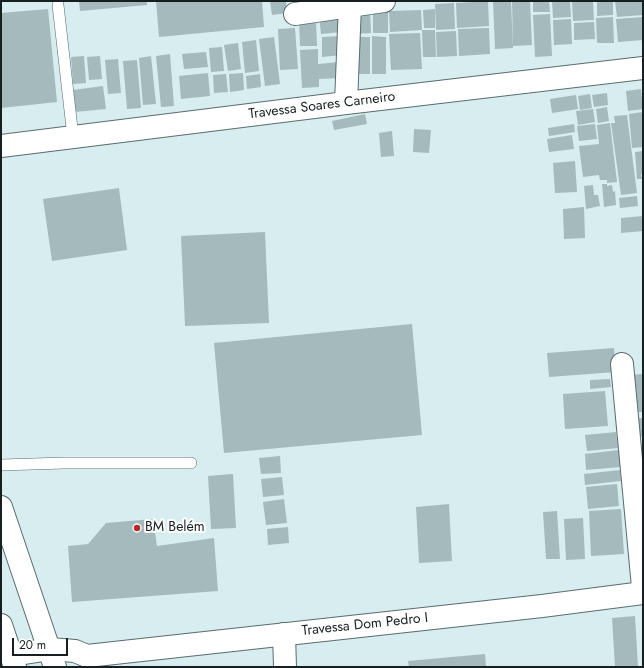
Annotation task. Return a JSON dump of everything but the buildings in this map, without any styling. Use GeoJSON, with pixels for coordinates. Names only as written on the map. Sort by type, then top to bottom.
{"type":"FeatureCollection","features":[{"type":"Feature","properties":{"kind":"street"},"geometry":{"type":"LineString","coordinates":[[295,14],[384,1]]}},
{"type":"Feature","properties":{"kind":"street"},"geometry":{"type":"LineString","coordinates":[[346,103],[350,5]]}},
{"type":"Feature","properties":{"kind":"street","name":"Travessa Soares Carneiro"},"geometry":{"type":"LineString","coordinates":[[1,146],[643,68]]}},
{"type":"Feature","properties":{"kind":"street"},"geometry":{"type":"LineString","coordinates":[[622,364],[643,587]]}},
{"type":"Feature","properties":{"kind":"street"},"geometry":{"type":"LineString","coordinates":[[1,507],[53,658]]}},
{"type":"Feature","properties":{"kind":"street","name":"Travessa Dom Pedro I"},"geometry":{"type":"LineString","coordinates":[[7,644],[53,658],[75,651],[81,661],[284,634],[534,607],[643,593]]}},
{"type":"Feature","properties":{"kind":"street"},"geometry":{"type":"LineString","coordinates":[[284,634],[285,667]]}},
{"type":"Feature","properties":{"kind":"lane"},"geometry":{"type":"LineString","coordinates":[[58,5],[73,137]]}},
{"type":"Feature","properties":{"kind":"lane"},"geometry":{"type":"LineString","coordinates":[[1,465],[64,463],[191,463]]}},
{"type":"Feature","properties":{"kind":"place","name":"BM Belém"},"geometry":{"type":"Point","coordinates":[137,528]}}]}
